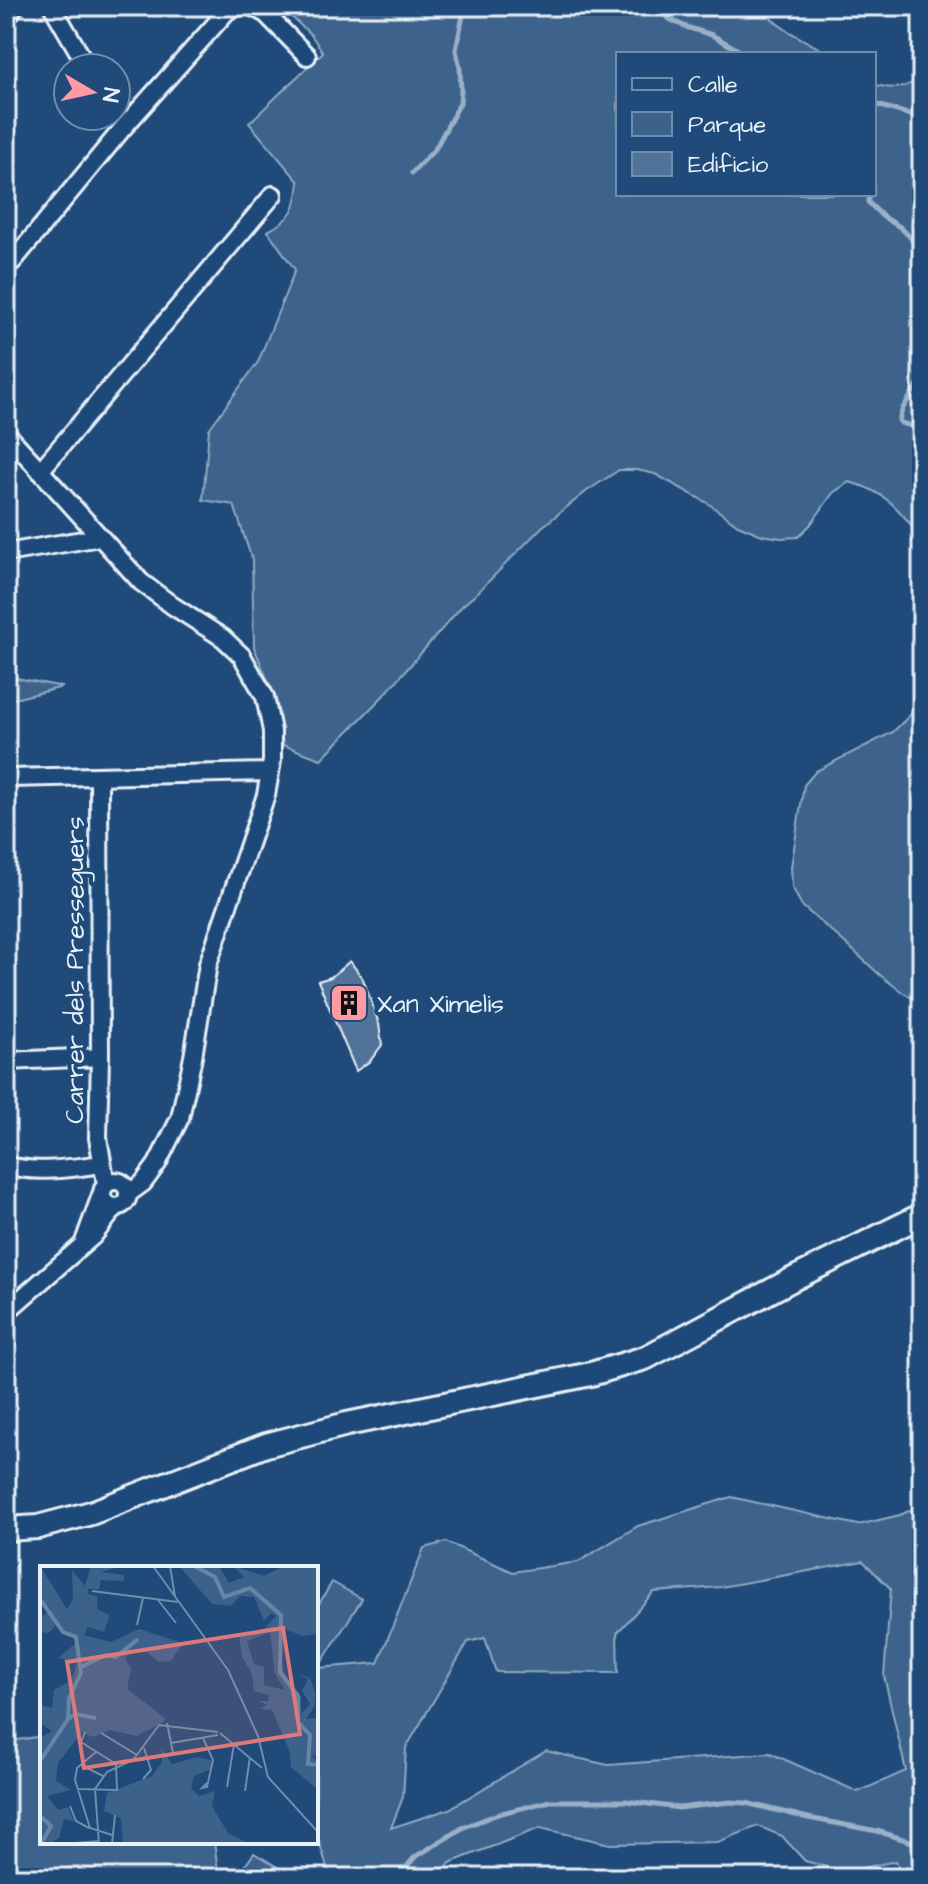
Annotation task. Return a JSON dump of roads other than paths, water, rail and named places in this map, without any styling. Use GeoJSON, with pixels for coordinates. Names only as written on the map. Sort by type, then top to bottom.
{"type":"FeatureCollection","features":[{"type":"Feature","properties":{"kind":"street"},"geometry":{"type":"LineString","coordinates":[[6,19],[15,6]]}},
{"type":"Feature","properties":{"kind":"street"},"geometry":{"type":"LineString","coordinates":[[52,6],[79,52]]}},
{"type":"Feature","properties":{"kind":"street"},"geometry":{"type":"LineString","coordinates":[[132,109],[228,10],[241,6]]}},
{"type":"Feature","properties":{"kind":"street"},"geometry":{"type":"LineString","coordinates":[[251,6],[266,14],[307,56]]}},
{"type":"Feature","properties":{"kind":"street"},"geometry":{"type":"LineString","coordinates":[[6,266],[13,261],[111,132]]}},
{"type":"Feature","properties":{"kind":"street"},"geometry":{"type":"LineString","coordinates":[[40,471],[273,195]]}},
{"type":"Feature","properties":{"kind":"street"},"geometry":{"type":"LineString","coordinates":[[6,433],[141,582],[223,638],[242,656],[265,697],[272,731],[272,761],[266,795],[208,964],[180,1118],[152,1171],[114,1187],[105,1203],[116,1207],[101,1227],[6,1312]]}},
{"type":"Feature","properties":{"kind":"street"},"geometry":{"type":"LineString","coordinates":[[6,553],[100,537]]}},
{"type":"Feature","properties":{"kind":"street"},"geometry":{"type":"LineString","coordinates":[[9,778],[270,772]]}},
{"type":"Feature","properties":{"kind":"street","name":"Carrer dels Presseguers"},"geometry":{"type":"LineString","coordinates":[[99,776],[98,1138],[102,1164]]}},
{"type":"Feature","properties":{"kind":"street"},"geometry":{"type":"LineString","coordinates":[[6,1061],[100,1057]]}},
{"type":"Feature","properties":{"kind":"street"},"geometry":{"type":"LineString","coordinates":[[6,1165],[17,1168],[70,1168],[102,1164],[109,1169],[114,1187],[84,1242]]}},
{"type":"Feature","properties":{"kind":"street"},"geometry":{"type":"LineString","coordinates":[[6,1529],[38,1527],[91,1513],[266,1445],[347,1424],[591,1374],[645,1358],[922,1215]]}},
{"type":"Feature","properties":{"kind":"waterway"},"geometry":{"type":"LineString","coordinates":[[412,173],[435,149],[460,103],[460,68],[456,50],[464,10],[468,6]]}},
{"type":"Feature","properties":{"kind":"waterway"},"geometry":{"type":"LineString","coordinates":[[653,6],[671,20],[712,35],[742,52]]}},
{"type":"Feature","properties":{"kind":"waterway"},"geometry":{"type":"LineString","coordinates":[[876,105],[922,116]]}},
{"type":"Feature","properties":{"kind":"waterway"},"geometry":{"type":"LineString","coordinates":[[869,196],[868,202],[882,216],[911,238],[922,265]]}},
{"type":"Feature","properties":{"kind":"waterway"},"geometry":{"type":"LineString","coordinates":[[922,378],[899,420],[922,429]]}},
{"type":"Feature","properties":{"kind":"waterway"},"geometry":{"type":"LineString","coordinates":[[397,1878],[415,1857],[464,1827],[498,1814],[550,1801],[626,1801],[679,1808],[746,1803],[877,1831],[922,1845]]}},
{"type":"Feature","properties":{"kind":"place","name":"Xan Ximelis"},"geometry":{"type":"Point","coordinates":[349,1003]}}]}
